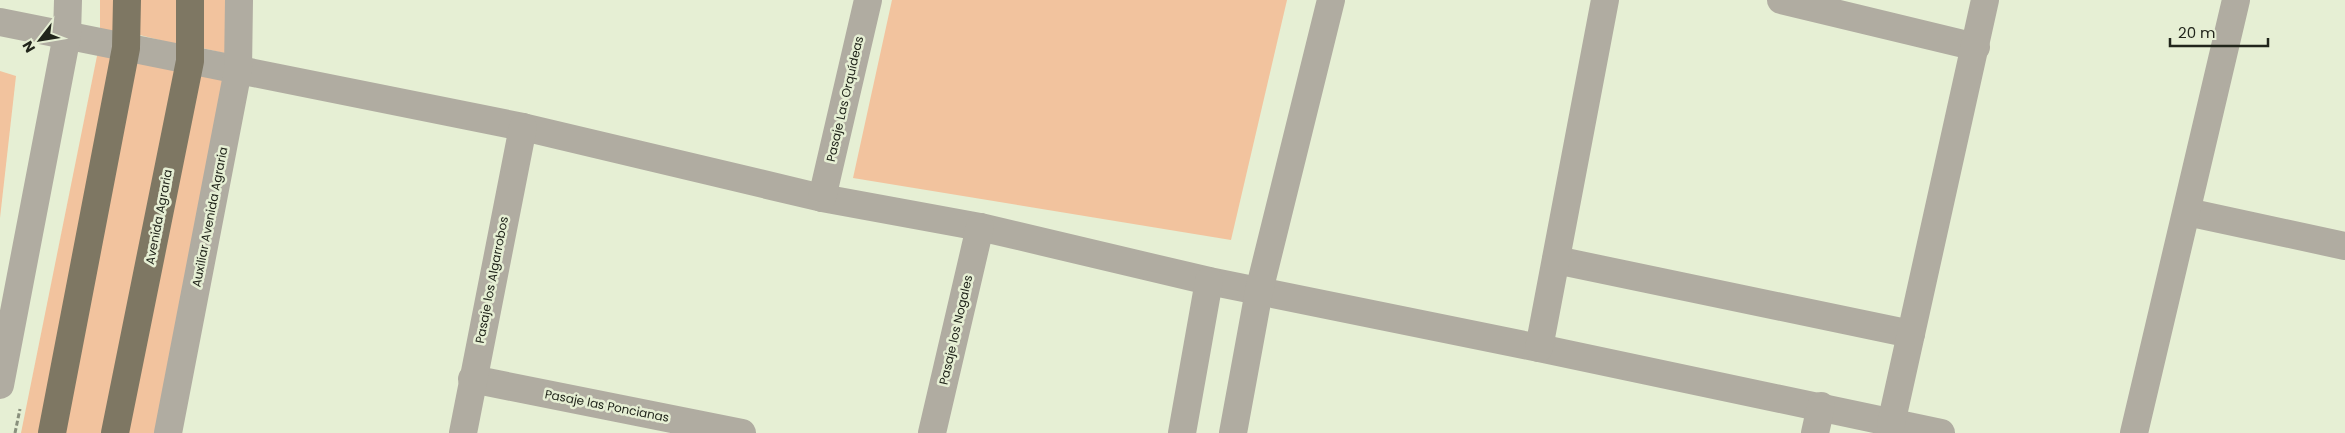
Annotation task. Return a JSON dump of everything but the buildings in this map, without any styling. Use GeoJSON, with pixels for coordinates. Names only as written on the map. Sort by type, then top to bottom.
{"type":"FeatureCollection","features":[{"type":"Feature","properties":{"kind":"main road"},"geometry":{"type":"LineString","coordinates":[[52,433],[126,48],[127,0]]}},
{"type":"Feature","properties":{"kind":"main road","name":"Avenida Agraria"},"geometry":{"type":"LineString","coordinates":[[115,433],[190,61],[190,0]]}},
{"type":"Feature","properties":{"kind":"street"},"geometry":{"type":"LineString","coordinates":[[0,384],[67,35],[68,0]]}},
{"type":"Feature","properties":{"kind":"street","name":"Auxiliar Avenida Agraria"},"geometry":{"type":"LineString","coordinates":[[168,433],[238,70],[239,0]]}},
{"type":"Feature","properties":{"kind":"street","name":"Pasaje Las Orquídeas"},"geometry":{"type":"LineString","coordinates":[[822,198],[868,0]]}},
{"type":"Feature","properties":{"kind":"street"},"geometry":{"type":"LineString","coordinates":[[1233,433],[1260,291],[1331,0]]}},
{"type":"Feature","properties":{"kind":"street"},"geometry":{"type":"LineString","coordinates":[[1539,348],[1605,0]]}},
{"type":"Feature","properties":{"kind":"street"},"geometry":{"type":"LineString","coordinates":[[1781,0],[1976,47]]}},
{"type":"Feature","properties":{"kind":"street"},"geometry":{"type":"LineString","coordinates":[[1876,425],[1911,334],[1985,0]]}},
{"type":"Feature","properties":{"kind":"street"},"geometry":{"type":"LineString","coordinates":[[2134,433],[2236,0]]}},
{"type":"Feature","properties":{"kind":"street"},"geometry":{"type":"LineString","coordinates":[[0,22],[523,127],[822,198],[980,227],[1209,281],[1820,406],[1876,425],[1942,433]]}},
{"type":"Feature","properties":{"kind":"street","name":"Pasaje los Algarrobos"},"geometry":{"type":"LineString","coordinates":[[463,433],[472,379],[523,127]]}},
{"type":"Feature","properties":{"kind":"street"},"geometry":{"type":"LineString","coordinates":[[2187,212],[2345,246]]}},
{"type":"Feature","properties":{"kind":"street","name":"Pasaje los Nogales"},"geometry":{"type":"LineString","coordinates":[[932,433],[980,227]]}},
{"type":"Feature","properties":{"kind":"street"},"geometry":{"type":"LineString","coordinates":[[1556,260],[1911,334]]}},
{"type":"Feature","properties":{"kind":"street"},"geometry":{"type":"LineString","coordinates":[[1182,433],[1209,281]]}},
{"type":"Feature","properties":{"kind":"street","name":"Pasaje las Poncianas"},"geometry":{"type":"LineString","coordinates":[[472,379],[742,433]]}},
{"type":"Feature","properties":{"kind":"street"},"geometry":{"type":"LineString","coordinates":[[1815,433],[1820,406]]}},
{"type":"Feature","properties":{"kind":"shaded area"},"geometry":{"type":"Polygon","coordinates":[[[100,0],[119,0],[119,34],[100,29],[100,0]]]}},
{"type":"Feature","properties":{"kind":"shaded area"},"geometry":{"type":"Polygon","coordinates":[[[132,0],[184,0],[183,46],[132,33],[132,0]]]}},
{"type":"Feature","properties":{"kind":"shaded area"},"geometry":{"type":"Polygon","coordinates":[[[198,0],[232,0],[232,55],[198,47],[198,0]]]}},
{"type":"Feature","properties":{"kind":"shaded area"},"geometry":{"type":"Polygon","coordinates":[[[892,0],[1287,0],[1231,240],[853,178],[892,0]]]}},
{"type":"Feature","properties":{"kind":"shaded area"},"geometry":{"type":"Polygon","coordinates":[[[98,51],[121,56],[46,433],[21,433],[98,51]]]}},
{"type":"Feature","properties":{"kind":"shaded area"},"geometry":{"type":"Polygon","coordinates":[[[131,60],[182,70],[109,433],[56,433],[131,60]]]}},
{"type":"Feature","properties":{"kind":"shaded area"},"geometry":{"type":"Polygon","coordinates":[[[195,70],[229,77],[162,433],[123,433],[195,70]]]}},
{"type":"Feature","properties":{"kind":"shaded area"},"geometry":{"type":"Polygon","coordinates":[[[0,71],[16,76],[0,218],[0,71]]]}}]}
